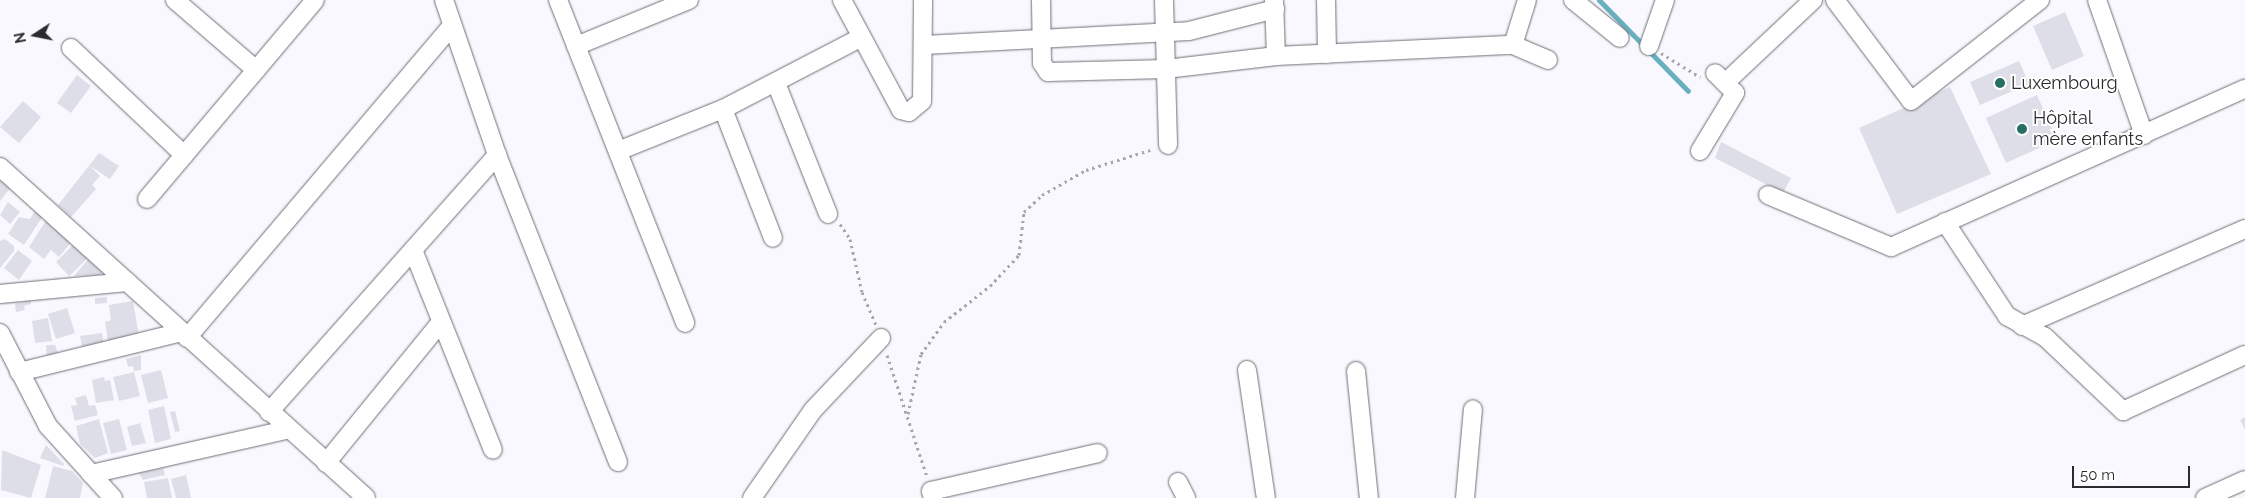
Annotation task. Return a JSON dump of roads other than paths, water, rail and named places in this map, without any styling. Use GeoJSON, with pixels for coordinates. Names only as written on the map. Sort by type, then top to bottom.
{"type":"FeatureCollection","features":[{"type":"Feature","properties":{"kind":"street"},"geometry":{"type":"LineString","coordinates":[[175,0],[256,70]]}},
{"type":"Feature","properties":{"kind":"street"},"geometry":{"type":"LineString","coordinates":[[147,199],[315,0]]}},
{"type":"Feature","properties":{"kind":"street"},"geometry":{"type":"LineString","coordinates":[[444,0],[497,155],[618,462]]}},
{"type":"Feature","properties":{"kind":"street"},"geometry":{"type":"LineString","coordinates":[[558,0],[685,323]]}},
{"type":"Feature","properties":{"kind":"street"},"geometry":{"type":"LineString","coordinates":[[576,46],[689,0]]}},
{"type":"Feature","properties":{"kind":"street"},"geometry":{"type":"LineString","coordinates":[[842,0],[860,38],[900,110],[909,112],[922,101],[923,0]]}},
{"type":"Feature","properties":{"kind":"street"},"geometry":{"type":"LineString","coordinates":[[1041,0],[1042,63],[1048,72],[1166,69],[1276,56],[1513,45],[1548,60]]}},
{"type":"Feature","properties":{"kind":"street"},"geometry":{"type":"LineString","coordinates":[[1164,0],[1168,145]]}},
{"type":"Feature","properties":{"kind":"street"},"geometry":{"type":"LineString","coordinates":[[1326,0],[1327,54]]}},
{"type":"Feature","properties":{"kind":"street"},"geometry":{"type":"LineString","coordinates":[[1513,45],[1527,0]]}},
{"type":"Feature","properties":{"kind":"street"},"geometry":{"type":"LineString","coordinates":[[1573,0],[1620,38]]}},
{"type":"Feature","properties":{"kind":"street"},"geometry":{"type":"LineString","coordinates":[[1649,46],[1665,0]]}},
{"type":"Feature","properties":{"kind":"street"},"geometry":{"type":"LineString","coordinates":[[1700,151],[1734,93],[1720,78],[1812,0]]}},
{"type":"Feature","properties":{"kind":"street"},"geometry":{"type":"LineString","coordinates":[[1835,0],[1911,101],[2040,0]]}},
{"type":"Feature","properties":{"kind":"street"},"geometry":{"type":"LineString","coordinates":[[2097,0],[2144,135]]}},
{"type":"Feature","properties":{"kind":"street"},"geometry":{"type":"LineString","coordinates":[[924,45],[1189,31],[1275,4],[1276,56]]}},
{"type":"Feature","properties":{"kind":"street"},"geometry":{"type":"LineString","coordinates":[[19,372],[185,335],[452,25]]}},
{"type":"Feature","properties":{"kind":"street"},"geometry":{"type":"LineString","coordinates":[[618,151],[723,110],[860,38]]}},
{"type":"Feature","properties":{"kind":"street"},"geometry":{"type":"LineString","coordinates":[[71,48],[184,155]]}},
{"type":"Feature","properties":{"kind":"street"},"geometry":{"type":"LineString","coordinates":[[776,83],[828,214]]}},
{"type":"Feature","properties":{"kind":"street"},"geometry":{"type":"LineString","coordinates":[[1768,195],[1891,247],[2245,89]]}},
{"type":"Feature","properties":{"kind":"street"},"geometry":{"type":"LineString","coordinates":[[723,110],[772,238]]}},
{"type":"Feature","properties":{"kind":"street"},"geometry":{"type":"LineString","coordinates":[[269,412],[497,155]]}},
{"type":"Feature","properties":{"kind":"street"},"geometry":{"type":"LineString","coordinates":[[0,166],[287,430],[366,498]]}},
{"type":"Feature","properties":{"kind":"street"},"geometry":{"type":"LineString","coordinates":[[1945,222],[2007,316],[2045,337],[2124,411],[2245,355]]}},
{"type":"Feature","properties":{"kind":"street"},"geometry":{"type":"LineString","coordinates":[[2022,326],[2245,229]]}},
{"type":"Feature","properties":{"kind":"street"},"geometry":{"type":"LineString","coordinates":[[413,250],[493,450]]}},
{"type":"Feature","properties":{"kind":"street"},"geometry":{"type":"LineString","coordinates":[[0,294],[126,282]]}},
{"type":"Feature","properties":{"kind":"street"},"geometry":{"type":"LineString","coordinates":[[326,463],[441,322]]}},
{"type":"Feature","properties":{"kind":"street"},"geometry":{"type":"LineString","coordinates":[[752,498],[813,410],[881,338]]}},
{"type":"Feature","properties":{"kind":"street"},"geometry":{"type":"LineString","coordinates":[[1,340],[48,426],[113,498]]}},
{"type":"Feature","properties":{"kind":"street"},"geometry":{"type":"LineString","coordinates":[[1247,370],[1266,498]]}},
{"type":"Feature","properties":{"kind":"street"},"geometry":{"type":"LineString","coordinates":[[1356,371],[1369,498]]}},
{"type":"Feature","properties":{"kind":"street"},"geometry":{"type":"LineString","coordinates":[[1465,498],[1473,409]]}},
{"type":"Feature","properties":{"kind":"street"},"geometry":{"type":"LineString","coordinates":[[91,474],[287,430]]}},
{"type":"Feature","properties":{"kind":"street"},"geometry":{"type":"LineString","coordinates":[[933,498],[931,491],[1098,453]]}},
{"type":"Feature","properties":{"kind":"street"},"geometry":{"type":"LineString","coordinates":[[2205,498],[2245,480]]}},
{"type":"Feature","properties":{"kind":"waterway"},"geometry":{"type":"LineString","coordinates":[[1599,0],[1688,91]]}},
{"type":"Feature","properties":{"kind":"place","name":"Luxembourg"},"geometry":{"type":"Point","coordinates":[2000,83]}},
{"type":"Feature","properties":{"kind":"place","name":"Hôpital mère enfants"},"geometry":{"type":"Point","coordinates":[2022,129]}}]}
